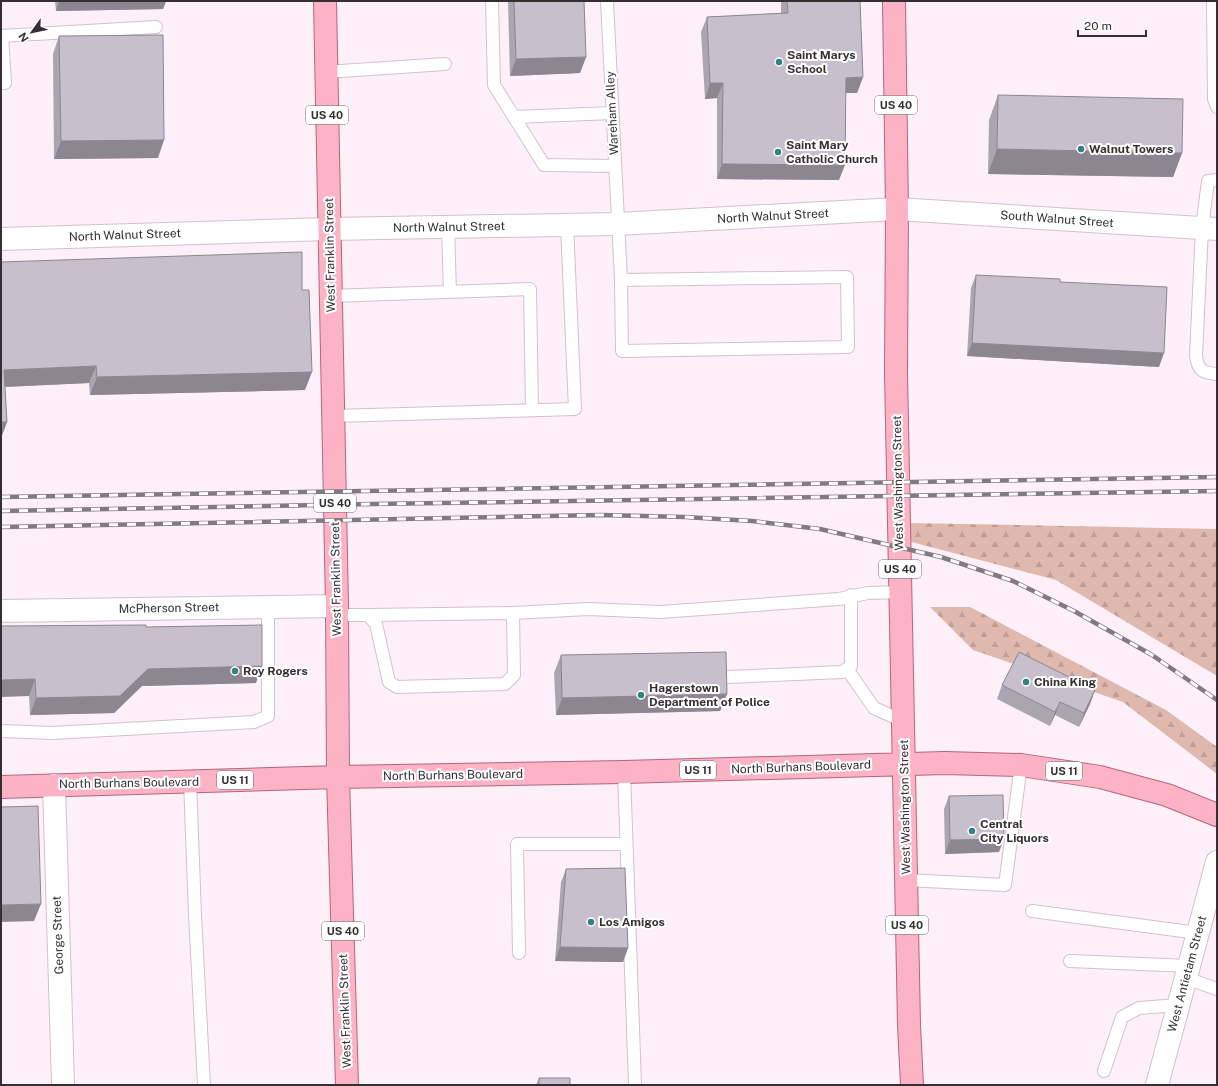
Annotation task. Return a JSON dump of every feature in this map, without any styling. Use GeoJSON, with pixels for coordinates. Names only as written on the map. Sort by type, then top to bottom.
{"type":"FeatureCollection","features":[{"type":"Feature","properties":{"kind":"main road","name":"West Franklin Street"},"geometry":{"type":"LineString","coordinates":[[325,1],[337,611],[338,777],[347,1085]]}},
{"type":"Feature","properties":{"kind":"main road","name":"West Washington Street"},"geometry":{"type":"LineString","coordinates":[[894,1],[897,209],[896,373],[909,1026],[912,1085]]}},
{"type":"Feature","properties":{"kind":"main road","name":"US 11"},"geometry":{"type":"LineString","coordinates":[[904,764],[945,763],[1021,765],[1100,777],[1167,795],[1217,815]]}},
{"type":"Feature","properties":{"kind":"main road","name":"North Burhans Boulevard"},"geometry":{"type":"LineString","coordinates":[[1,787],[338,777],[624,772],[904,764]]}},
{"type":"Feature","properties":{"kind":"street","name":"North Walnut Street"},"geometry":{"type":"LineString","coordinates":[[1,239],[329,229],[617,224],[897,209]]}},
{"type":"Feature","properties":{"kind":"street","name":"South Walnut Street"},"geometry":{"type":"LineString","coordinates":[[897,209],[1210,229]]}},
{"type":"Feature","properties":{"kind":"street","name":"McPherson Street"},"geometry":{"type":"LineString","coordinates":[[1,611],[268,607],[337,611]]}},
{"type":"Feature","properties":{"kind":"street","name":"George Street"},"geometry":{"type":"LineString","coordinates":[[54,785],[63,1085]]}},
{"type":"Feature","properties":{"kind":"street","name":"West Antietam Street"},"geometry":{"type":"LineString","coordinates":[[1157,1085],[1217,862]]}},
{"type":"Feature","properties":{"kind":"lane"},"geometry":{"type":"LineString","coordinates":[[492,1],[494,85],[544,165],[614,166]]}},
{"type":"Feature","properties":{"kind":"lane","name":"Wareham Alley"},"geometry":{"type":"LineString","coordinates":[[607,1],[614,166],[621,280],[622,351],[848,347],[846,277],[621,280]]}},
{"type":"Feature","properties":{"kind":"lane"},"geometry":{"type":"LineString","coordinates":[[1213,1],[1214,98],[1217,107]]}},
{"type":"Feature","properties":{"kind":"lane"},"geometry":{"type":"LineString","coordinates":[[1,83],[5,83],[1,36],[156,27]]}},
{"type":"Feature","properties":{"kind":"lane"},"geometry":{"type":"LineString","coordinates":[[326,72],[445,64]]}},
{"type":"Feature","properties":{"kind":"lane"},"geometry":{"type":"LineString","coordinates":[[514,117],[612,113]]}},
{"type":"Feature","properties":{"kind":"lane"},"geometry":{"type":"LineString","coordinates":[[1217,180],[1208,181],[1210,229],[1196,356],[1197,364],[1201,370],[1206,373],[1217,374]]}},
{"type":"Feature","properties":{"kind":"lane"},"geometry":{"type":"LineString","coordinates":[[333,416],[575,409],[567,225]]}},
{"type":"Feature","properties":{"kind":"lane"},"geometry":{"type":"LineString","coordinates":[[448,227],[450,292]]}},
{"type":"Feature","properties":{"kind":"lane"},"geometry":{"type":"LineString","coordinates":[[330,296],[530,289],[532,410]]}},
{"type":"Feature","properties":{"kind":"lane"},"geometry":{"type":"LineString","coordinates":[[337,611],[368,615],[513,613],[588,609],[660,612],[839,599],[851,595],[868,593],[901,592]]}},
{"type":"Feature","properties":{"kind":"lane"},"geometry":{"type":"LineString","coordinates":[[728,677],[842,672],[847,669],[851,666],[851,595]]}},
{"type":"Feature","properties":{"kind":"lane"},"geometry":{"type":"LineString","coordinates":[[1,731],[52,732],[254,722],[268,716],[268,607]]}},
{"type":"Feature","properties":{"kind":"lane"},"geometry":{"type":"LineString","coordinates":[[368,615],[376,624],[389,682],[397,687],[505,684],[514,675],[513,613]]}},
{"type":"Feature","properties":{"kind":"lane"},"geometry":{"type":"LineString","coordinates":[[847,669],[874,708],[903,721]]}},
{"type":"Feature","properties":{"kind":"lane"},"geometry":{"type":"LineString","coordinates":[[906,880],[1004,885],[1021,765]]}},
{"type":"Feature","properties":{"kind":"lane"},"geometry":{"type":"LineString","coordinates":[[624,772],[635,1085]]}},
{"type":"Feature","properties":{"kind":"lane"},"geometry":{"type":"LineString","coordinates":[[190,781],[204,1085]]}},
{"type":"Feature","properties":{"kind":"lane"},"geometry":{"type":"LineString","coordinates":[[519,953],[517,844],[626,844]]}},
{"type":"Feature","properties":{"kind":"lane"},"geometry":{"type":"LineString","coordinates":[[1032,911],[1198,933]]}},
{"type":"Feature","properties":{"kind":"lane"},"geometry":{"type":"LineString","coordinates":[[1070,961],[1187,972],[1217,989]]}},
{"type":"Feature","properties":{"kind":"lane"},"geometry":{"type":"LineString","coordinates":[[1104,1071],[1122,1017],[1139,1008],[1178,1005]]}},
{"type":"Feature","properties":{"kind":"green space"},"geometry":{"type":"Polygon","coordinates":[[[910,523],[1217,529],[1217,676],[1056,580],[908,541],[910,523]]]}},
{"type":"Feature","properties":{"kind":"green space"},"geometry":{"type":"Polygon","coordinates":[[[930,607],[970,607],[1166,710],[1217,747],[1217,774],[1123,702],[973,650],[930,607]]]}},
{"type":"Feature","properties":{"kind":"building"},"geometry":{"type":"Polygon","coordinates":[[[514,1],[584,1],[586,57],[516,59],[514,1]]]}},
{"type":"Feature","properties":{"kind":"building"},"geometry":{"type":"Polygon","coordinates":[[[787,1],[860,1],[863,77],[846,78],[845,165],[722,164],[723,83],[710,83],[707,17],[788,13],[787,1]]]}},
{"type":"Feature","properties":{"kind":"building"},"geometry":{"type":"Polygon","coordinates":[[[163,35],[164,140],[61,141],[59,36],[163,35]]]}},
{"type":"Feature","properties":{"kind":"building"},"geometry":{"type":"Polygon","coordinates":[[[998,95],[1183,99],[1182,153],[997,149],[998,95]]]}},
{"type":"Feature","properties":{"kind":"building"},"geometry":{"type":"Polygon","coordinates":[[[302,252],[302,290],[309,290],[312,372],[97,377],[96,366],[4,370],[7,422],[1,422],[1,262],[302,252]]]}},
{"type":"Feature","properties":{"kind":"building"},"geometry":{"type":"Polygon","coordinates":[[[976,275],[1060,279],[1060,282],[1167,287],[1164,353],[972,343],[976,275]]]}},
{"type":"Feature","properties":{"kind":"building"},"geometry":{"type":"Polygon","coordinates":[[[146,625],[146,627],[262,625],[262,666],[148,669],[120,696],[36,698],[35,679],[1,680],[1,626],[146,625]]]}},
{"type":"Feature","properties":{"kind":"building"},"geometry":{"type":"Polygon","coordinates":[[[726,652],[727,694],[562,698],[561,655],[726,652]]]}},
{"type":"Feature","properties":{"kind":"building"},"geometry":{"type":"Polygon","coordinates":[[[1019,652],[1095,690],[1084,713],[1060,702],[1055,712],[1002,685],[1019,652]]]}},
{"type":"Feature","properties":{"kind":"building","name":"Central City Liquors"},"geometry":{"type":"Polygon","coordinates":[[[1003,795],[1004,839],[950,840],[949,796],[1003,795]]]}},
{"type":"Feature","properties":{"kind":"building"},"geometry":{"type":"Polygon","coordinates":[[[38,806],[41,904],[1,905],[1,807],[38,806]]]}},
{"type":"Feature","properties":{"kind":"building","name":"Los Amigos"},"geometry":{"type":"Polygon","coordinates":[[[625,868],[628,948],[560,947],[566,869],[625,868]]]}},
{"type":"Feature","properties":{"kind":"building"},"geometry":{"type":"Polygon","coordinates":[[[539,1078],[570,1078],[570,1085],[539,1085],[539,1078]]]}},
{"type":"Feature","properties":{"kind":"railway"},"geometry":{"type":"LineString","coordinates":[[1,497],[1217,477]]}},
{"type":"Feature","properties":{"kind":"railway"},"geometry":{"type":"LineString","coordinates":[[1,511],[1217,491]]}},
{"type":"Feature","properties":{"kind":"railway"},"geometry":{"type":"LineString","coordinates":[[1,527],[601,515],[685,517],[752,521],[820,529],[941,557],[1013,581],[1074,611],[1152,655],[1217,700]]}},
{"type":"Feature","properties":{"kind":"place","name":"Saint Marys School"},"geometry":{"type":"Point","coordinates":[779,62]}},
{"type":"Feature","properties":{"kind":"place","name":"Walnut Towers"},"geometry":{"type":"Point","coordinates":[1081,149]}},
{"type":"Feature","properties":{"kind":"place","name":"Saint Mary Catholic Church"},"geometry":{"type":"Point","coordinates":[778,152]}},
{"type":"Feature","properties":{"kind":"place","name":"Roy Rogers"},"geometry":{"type":"Point","coordinates":[235,671]}},
{"type":"Feature","properties":{"kind":"place","name":"China King"},"geometry":{"type":"Point","coordinates":[1026,682]}},
{"type":"Feature","properties":{"kind":"place","name":"Hagerstown Department of Police"},"geometry":{"type":"Point","coordinates":[641,695]}},
{"type":"Feature","properties":{"kind":"place","name":"Central City Liquors"},"geometry":{"type":"Point","coordinates":[972,831]}},
{"type":"Feature","properties":{"kind":"place","name":"Los Amigos"},"geometry":{"type":"Point","coordinates":[591,922]}}]}
